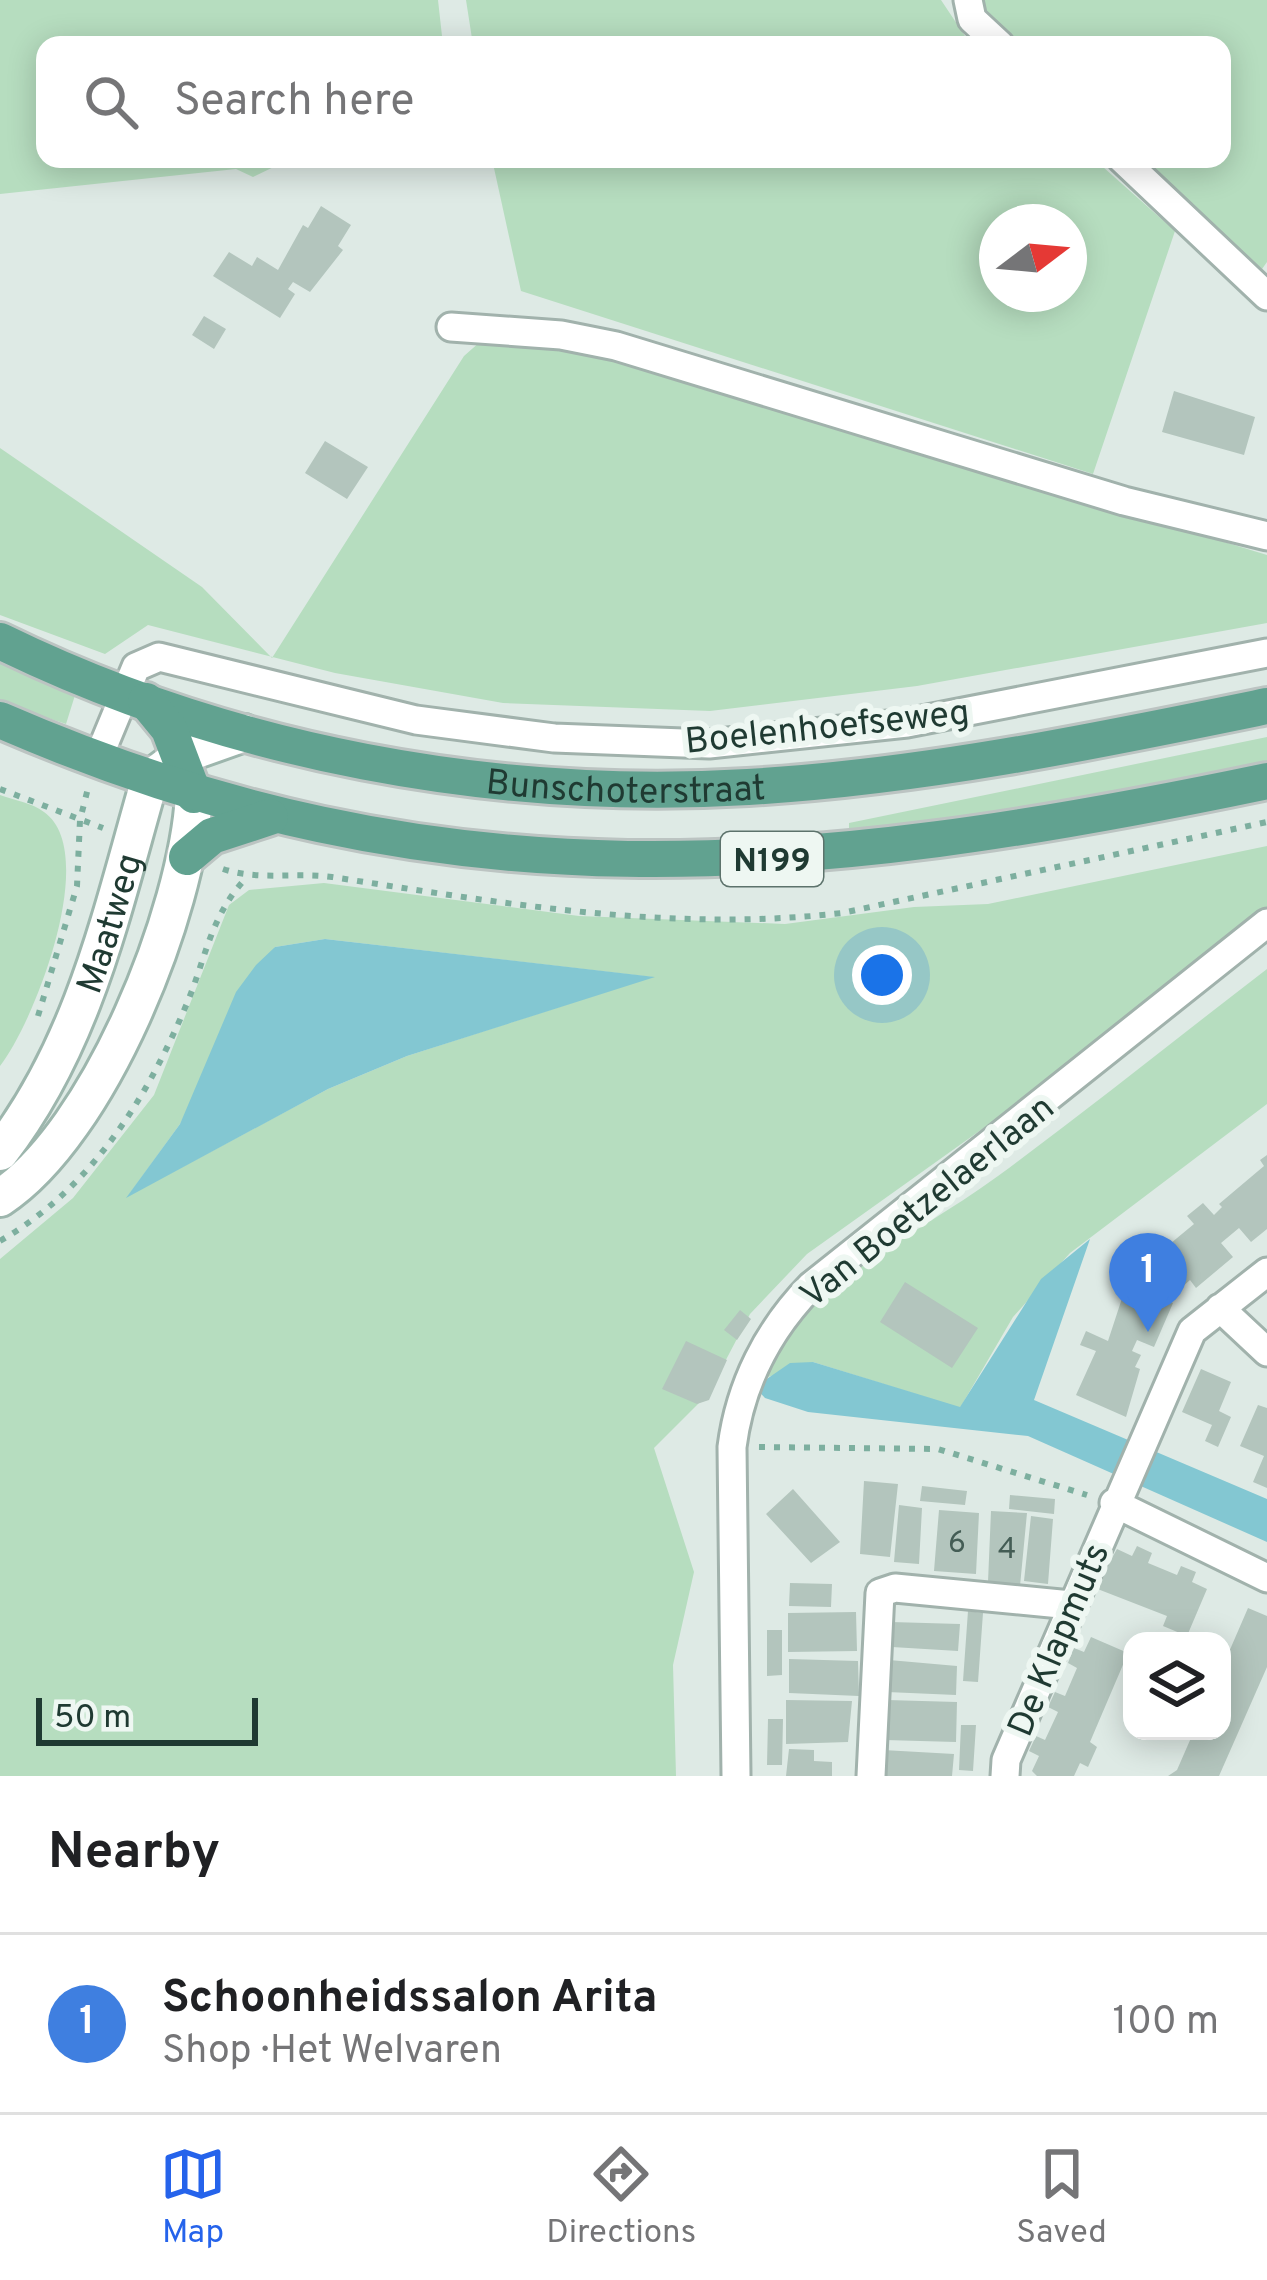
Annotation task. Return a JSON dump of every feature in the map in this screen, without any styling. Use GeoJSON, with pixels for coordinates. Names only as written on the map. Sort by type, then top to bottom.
{"type":"FeatureCollection","features":[{"type":"Feature","properties":{"kind":"main road","name":"Bunschoterstraat"},"geometry":{"type":"LineString","coordinates":[[0,640],[134,697],[244,733],[388,764],[528,784],[701,789],[985,761],[1267,706]]}},
{"type":"Feature","properties":{"kind":"main road"},"geometry":{"type":"LineString","coordinates":[[134,697],[182,755],[194,794]]}},
{"type":"Feature","properties":{"kind":"main road","name":"Bunschoterstraat"},"geometry":{"type":"LineString","coordinates":[[0,720],[97,761],[274,816],[420,844],[521,856],[714,862],[850,853],[998,832],[1267,781]]}},
{"type":"Feature","properties":{"kind":"main road"},"geometry":{"type":"LineString","coordinates":[[150,779],[182,755],[244,733]]}},
{"type":"Feature","properties":{"kind":"main road","name":"Maatweg"},"geometry":{"type":"LineString","coordinates":[[0,1151],[58,1063],[82,1008],[150,779]]}},
{"type":"Feature","properties":{"kind":"main road","name":"Maatweg"},"geometry":{"type":"LineString","coordinates":[[0,1198],[45,1161],[83,1112],[123,1039],[187,857],[194,794]]}},
{"type":"Feature","properties":{"kind":"main road"},"geometry":{"type":"LineString","coordinates":[[187,857],[212,836],[274,816]]}},
{"type":"Feature","properties":{"kind":"street"},"geometry":{"type":"LineString","coordinates":[[968,0],[972,19],[990,36]]}},
{"type":"Feature","properties":{"kind":"street"},"geometry":{"type":"LineString","coordinates":[[1132,168],[1267,296]]}},
{"type":"Feature","properties":{"kind":"street"},"geometry":{"type":"LineString","coordinates":[[451,327],[561,335],[616,346],[1124,501],[1267,536]]}},
{"type":"Feature","properties":{"kind":"street","name":"Boelenhoefseweg"},"geometry":{"type":"LineString","coordinates":[[134,697],[136,667],[159,657],[416,720],[554,738],[709,744],[907,723],[1267,653]]}},
{"type":"Feature","properties":{"kind":"street"},"geometry":{"type":"LineString","coordinates":[[97,761],[134,697]]}},
{"type":"Feature","properties":{"kind":"street","name":"Van Boetzelaerlaan"},"geometry":{"type":"LineString","coordinates":[[736,1776],[731,1447],[738,1406],[782,1320],[812,1286],[1267,923]]}},
{"type":"Feature","properties":{"kind":"street","name":"De Klapmuts"},"geometry":{"type":"LineString","coordinates":[[1005,1776],[1006,1760],[1192,1331],[1267,1272]]}},
{"type":"Feature","properties":{"kind":"street"},"geometry":{"type":"LineString","coordinates":[[1220,1308],[1267,1352]]}},
{"type":"Feature","properties":{"kind":"street"},"geometry":{"type":"LineString","coordinates":[[1114,1503],[1267,1578]]}},
{"type":"Feature","properties":{"kind":"street"},"geometry":{"type":"LineString","coordinates":[[872,1776],[880,1593],[895,1588],[1072,1604]]}},
{"type":"Feature","properties":{"kind":"path","name":"Maatweg"},"geometry":{"type":"LineString","coordinates":[[0,788],[80,820],[77,886],[33,1029]]}},
{"type":"Feature","properties":{"kind":"path"},"geometry":{"type":"LineString","coordinates":[[731,1447],[938,1449],[1114,1503]]}},
{"type":"Feature","properties":{"kind":"green space"},"geometry":{"type":"Polygon","coordinates":[[[0,0],[438,0],[442,36],[36,36],[36,168],[272,168],[253,177],[236,169],[0,194],[0,0]]]}},
{"type":"Feature","properties":{"kind":"green space"},"geometry":{"type":"Polygon","coordinates":[[[466,0],[941,0],[965,36],[472,36],[466,0]]]}},
{"type":"Feature","properties":{"kind":"green space"},"geometry":{"type":"Polygon","coordinates":[[[975,0],[1267,0],[1267,262],[1262,269],[1150,168],[1231,168],[1231,36],[1008,36],[975,0]]]}},
{"type":"Feature","properties":{"kind":"green space"},"geometry":{"type":"Polygon","coordinates":[[[494,168],[1104,168],[1175,231],[1093,474],[521,291],[494,168]]]}},
{"type":"Feature","properties":{"kind":"green space"},"geometry":{"type":"Polygon","coordinates":[[[481,341],[604,352],[1267,555],[1267,623],[917,686],[710,711],[503,703],[273,657],[464,356],[481,341]]]}},
{"type":"Feature","properties":{"kind":"green space"},"geometry":{"type":"Polygon","coordinates":[[[0,448],[202,587],[270,656],[148,625],[105,654],[0,615],[0,448]]]}},
{"type":"Feature","properties":{"kind":"green space"},"geometry":{"type":"Polygon","coordinates":[[[0,660],[76,692],[66,724],[0,702],[0,660]]]}},
{"type":"Feature","properties":{"kind":"green space"},"geometry":{"type":"Polygon","coordinates":[[[1267,737],[1267,763],[1070,802],[849,836],[849,823],[1267,737]]]}},
{"type":"Feature","properties":{"kind":"green space"},"geometry":{"type":"Polygon","coordinates":[[[0,795],[44,812],[60,833],[66,863],[64,899],[44,977],[0,1066],[0,795]]]}},
{"type":"Feature","properties":{"kind":"green space"},"geometry":{"type":"Polygon","coordinates":[[[1267,846],[1267,910],[992,1122],[807,1254],[750,1314],[708,1394],[654,1448],[694,1572],[673,1665],[676,1776],[0,1776],[0,1259],[73,1198],[154,1095],[229,905],[249,890],[324,883],[579,916],[785,924],[914,907],[988,904],[1267,846]],[[325,939],[275,947],[180,1124],[128,1196],[328,1089],[407,1056],[652,977],[325,939]]]}},
{"type":"Feature","properties":{"kind":"green space"},"geometry":{"type":"Polygon","coordinates":[[[1267,969],[1267,1104],[1070,1253],[1013,1317],[960,1408],[813,1362],[756,1381],[776,1347],[831,1290],[998,1176],[1267,969]]]}},
{"type":"Feature","properties":{"kind":"water"},"geometry":{"type":"Polygon","coordinates":[[[325,939],[655,977],[407,1056],[328,1089],[126,1198],[180,1124],[236,992],[256,965],[275,947],[325,939]]]}},
{"type":"Feature","properties":{"kind":"water"},"geometry":{"type":"Polygon","coordinates":[[[1090,1239],[1034,1400],[1267,1499],[1267,1542],[1028,1436],[808,1412],[765,1398],[755,1387],[790,1363],[813,1362],[960,1407],[1041,1279],[1090,1239]]]}},
{"type":"Feature","properties":{"kind":"building"},"geometry":{"type":"Polygon","coordinates":[[[321,206],[351,225],[338,246],[343,250],[310,292],[293,282],[288,289],[295,294],[280,318],[213,276],[229,252],[252,266],[257,257],[278,270],[303,225],[308,228],[321,206]]]}},
{"type":"Feature","properties":{"kind":"building"},"geometry":{"type":"Polygon","coordinates":[[[204,316],[226,329],[214,349],[192,335],[204,316]]]}},
{"type":"Feature","properties":{"kind":"building"},"geometry":{"type":"Polygon","coordinates":[[[1174,391],[1255,417],[1244,455],[1162,432],[1174,391]]]}},
{"type":"Feature","properties":{"kind":"building"},"geometry":{"type":"Polygon","coordinates":[[[325,441],[368,467],[347,499],[305,473],[325,441]]]}},
{"type":"Feature","properties":{"kind":"building"},"geometry":{"type":"Polygon","coordinates":[[[1267,1155],[1267,1229],[1251,1242],[1239,1228],[1221,1243],[1233,1257],[1196,1288],[1190,1280],[1180,1289],[1144,1256],[1160,1243],[1165,1248],[1194,1224],[1187,1216],[1203,1203],[1214,1215],[1222,1207],[1219,1204],[1264,1166],[1260,1160],[1267,1155]]]}},
{"type":"Feature","properties":{"kind":"building"},"geometry":{"type":"Polygon","coordinates":[[[1137,1274],[1162,1285],[1157,1296],[1173,1303],[1154,1347],[1137,1340],[1132,1351],[1141,1355],[1135,1367],[1140,1369],[1126,1417],[1076,1395],[1096,1351],[1080,1345],[1086,1331],[1108,1341],[1127,1283],[1133,1285],[1137,1274]]]}},
{"type":"Feature","properties":{"kind":"building"},"geometry":{"type":"Polygon","coordinates":[[[905,1282],[978,1328],[952,1368],[880,1322],[905,1282]]]}},
{"type":"Feature","properties":{"kind":"building"},"geometry":{"type":"Polygon","coordinates":[[[740,1310],[751,1319],[737,1340],[724,1330],[740,1310]]]}},
{"type":"Feature","properties":{"kind":"building"},"geometry":{"type":"Polygon","coordinates":[[[686,1341],[727,1360],[709,1400],[697,1404],[662,1389],[686,1341]]]}},
{"type":"Feature","properties":{"kind":"building"},"geometry":{"type":"Polygon","coordinates":[[[1201,1369],[1231,1382],[1219,1411],[1231,1417],[1218,1447],[1205,1441],[1212,1425],[1182,1412],[1201,1369]]]}},
{"type":"Feature","properties":{"kind":"building"},"geometry":{"type":"Polygon","coordinates":[[[1258,1405],[1267,1408],[1267,1488],[1253,1482],[1264,1456],[1240,1446],[1258,1405]]]}},
{"type":"Feature","properties":{"kind":"building"},"geometry":{"type":"Polygon","coordinates":[[[864,1481],[898,1484],[890,1557],[860,1554],[864,1481]]]}},
{"type":"Feature","properties":{"kind":"building"},"geometry":{"type":"Polygon","coordinates":[[[922,1486],[967,1491],[965,1505],[920,1501],[922,1486]]]}},
{"type":"Feature","properties":{"kind":"building"},"geometry":{"type":"Polygon","coordinates":[[[793,1489],[840,1542],[811,1563],[766,1514],[793,1489]]]}},
{"type":"Feature","properties":{"kind":"building"},"geometry":{"type":"Polygon","coordinates":[[[1010,1495],[1055,1499],[1054,1514],[1009,1509],[1010,1495]]]}},
{"type":"Feature","properties":{"kind":"building"},"geometry":{"type":"Polygon","coordinates":[[[899,1505],[922,1508],[919,1564],[894,1562],[899,1505]]]}},
{"type":"Feature","properties":{"kind":"building"},"geometry":{"type":"Polygon","coordinates":[[[939,1510],[979,1513],[976,1574],[934,1571],[939,1510]]]}},
{"type":"Feature","properties":{"kind":"building"},"geometry":{"type":"Polygon","coordinates":[[[991,1511],[1027,1513],[1020,1586],[988,1582],[991,1511]]]}},
{"type":"Feature","properties":{"kind":"building"},"geometry":{"type":"Polygon","coordinates":[[[1031,1516],[1053,1519],[1048,1584],[1024,1581],[1031,1516]]]}},
{"type":"Feature","properties":{"kind":"building"},"geometry":{"type":"Polygon","coordinates":[[[1137,1546],[1152,1553],[1148,1563],[1177,1575],[1181,1566],[1196,1572],[1192,1582],[1207,1589],[1189,1632],[1163,1626],[1167,1616],[1095,1588],[1117,1549],[1132,1556],[1137,1546]]]}},
{"type":"Feature","properties":{"kind":"building"},"geometry":{"type":"Polygon","coordinates":[[[790,1583],[832,1584],[831,1607],[789,1606],[790,1583]]]}},
{"type":"Feature","properties":{"kind":"building"},"geometry":{"type":"Polygon","coordinates":[[[1248,1608],[1267,1616],[1267,1667],[1219,1776],[1168,1776],[1177,1770],[1190,1740],[1231,1740],[1231,1647],[1248,1608]]]}},
{"type":"Feature","properties":{"kind":"building"},"geometry":{"type":"Polygon","coordinates":[[[968,1611],[983,1613],[978,1682],[963,1681],[968,1611]]]}},
{"type":"Feature","properties":{"kind":"building"},"geometry":{"type":"Polygon","coordinates":[[[856,1612],[857,1651],[788,1652],[788,1613],[856,1612]]]}},
{"type":"Feature","properties":{"kind":"building"},"geometry":{"type":"Polygon","coordinates":[[[891,1622],[960,1624],[958,1651],[892,1647],[891,1622]]]}},
{"type":"Feature","properties":{"kind":"building"},"geometry":{"type":"Polygon","coordinates":[[[767,1630],[782,1630],[782,1675],[767,1676],[767,1630]]]}},
{"type":"Feature","properties":{"kind":"building"},"geometry":{"type":"Polygon","coordinates":[[[1091,1637],[1123,1651],[1123,1665],[1090,1742],[1097,1747],[1088,1767],[1080,1763],[1074,1776],[1037,1776],[1032,1771],[1039,1756],[1029,1751],[1036,1736],[1045,1740],[1058,1712],[1048,1707],[1055,1692],[1065,1696],[1077,1668],[1068,1663],[1074,1648],[1084,1652],[1091,1637]]]}},
{"type":"Feature","properties":{"kind":"building"},"geometry":{"type":"Polygon","coordinates":[[[789,1659],[858,1661],[859,1696],[789,1693],[789,1659]]]}},
{"type":"Feature","properties":{"kind":"building"},"geometry":{"type":"Polygon","coordinates":[[[889,1660],[957,1666],[956,1695],[887,1692],[889,1660]]]}},
{"type":"Feature","properties":{"kind":"building"},"geometry":{"type":"Polygon","coordinates":[[[786,1700],[852,1701],[848,1742],[786,1744],[786,1700]]]}},
{"type":"Feature","properties":{"kind":"building"},"geometry":{"type":"Polygon","coordinates":[[[887,1700],[957,1702],[956,1742],[885,1740],[887,1700]]]}},
{"type":"Feature","properties":{"kind":"building"},"geometry":{"type":"Polygon","coordinates":[[[768,1719],[783,1719],[782,1765],[767,1765],[768,1719]]]}},
{"type":"Feature","properties":{"kind":"building"},"geometry":{"type":"Polygon","coordinates":[[[961,1725],[976,1725],[973,1771],[959,1770],[961,1725]]]}},
{"type":"Feature","properties":{"kind":"building"},"geometry":{"type":"Polygon","coordinates":[[[789,1749],[814,1750],[814,1761],[832,1762],[832,1776],[786,1776],[789,1749]]]}},
{"type":"Feature","properties":{"kind":"building"},"geometry":{"type":"Polygon","coordinates":[[[883,1750],[954,1754],[952,1776],[883,1776],[883,1750]]]}},
{"type":"Feature","properties":{"kind":"place","name":"Schoonheidssalon Arita"},"geometry":{"type":"Point","coordinates":[1148,1332]}}]}
